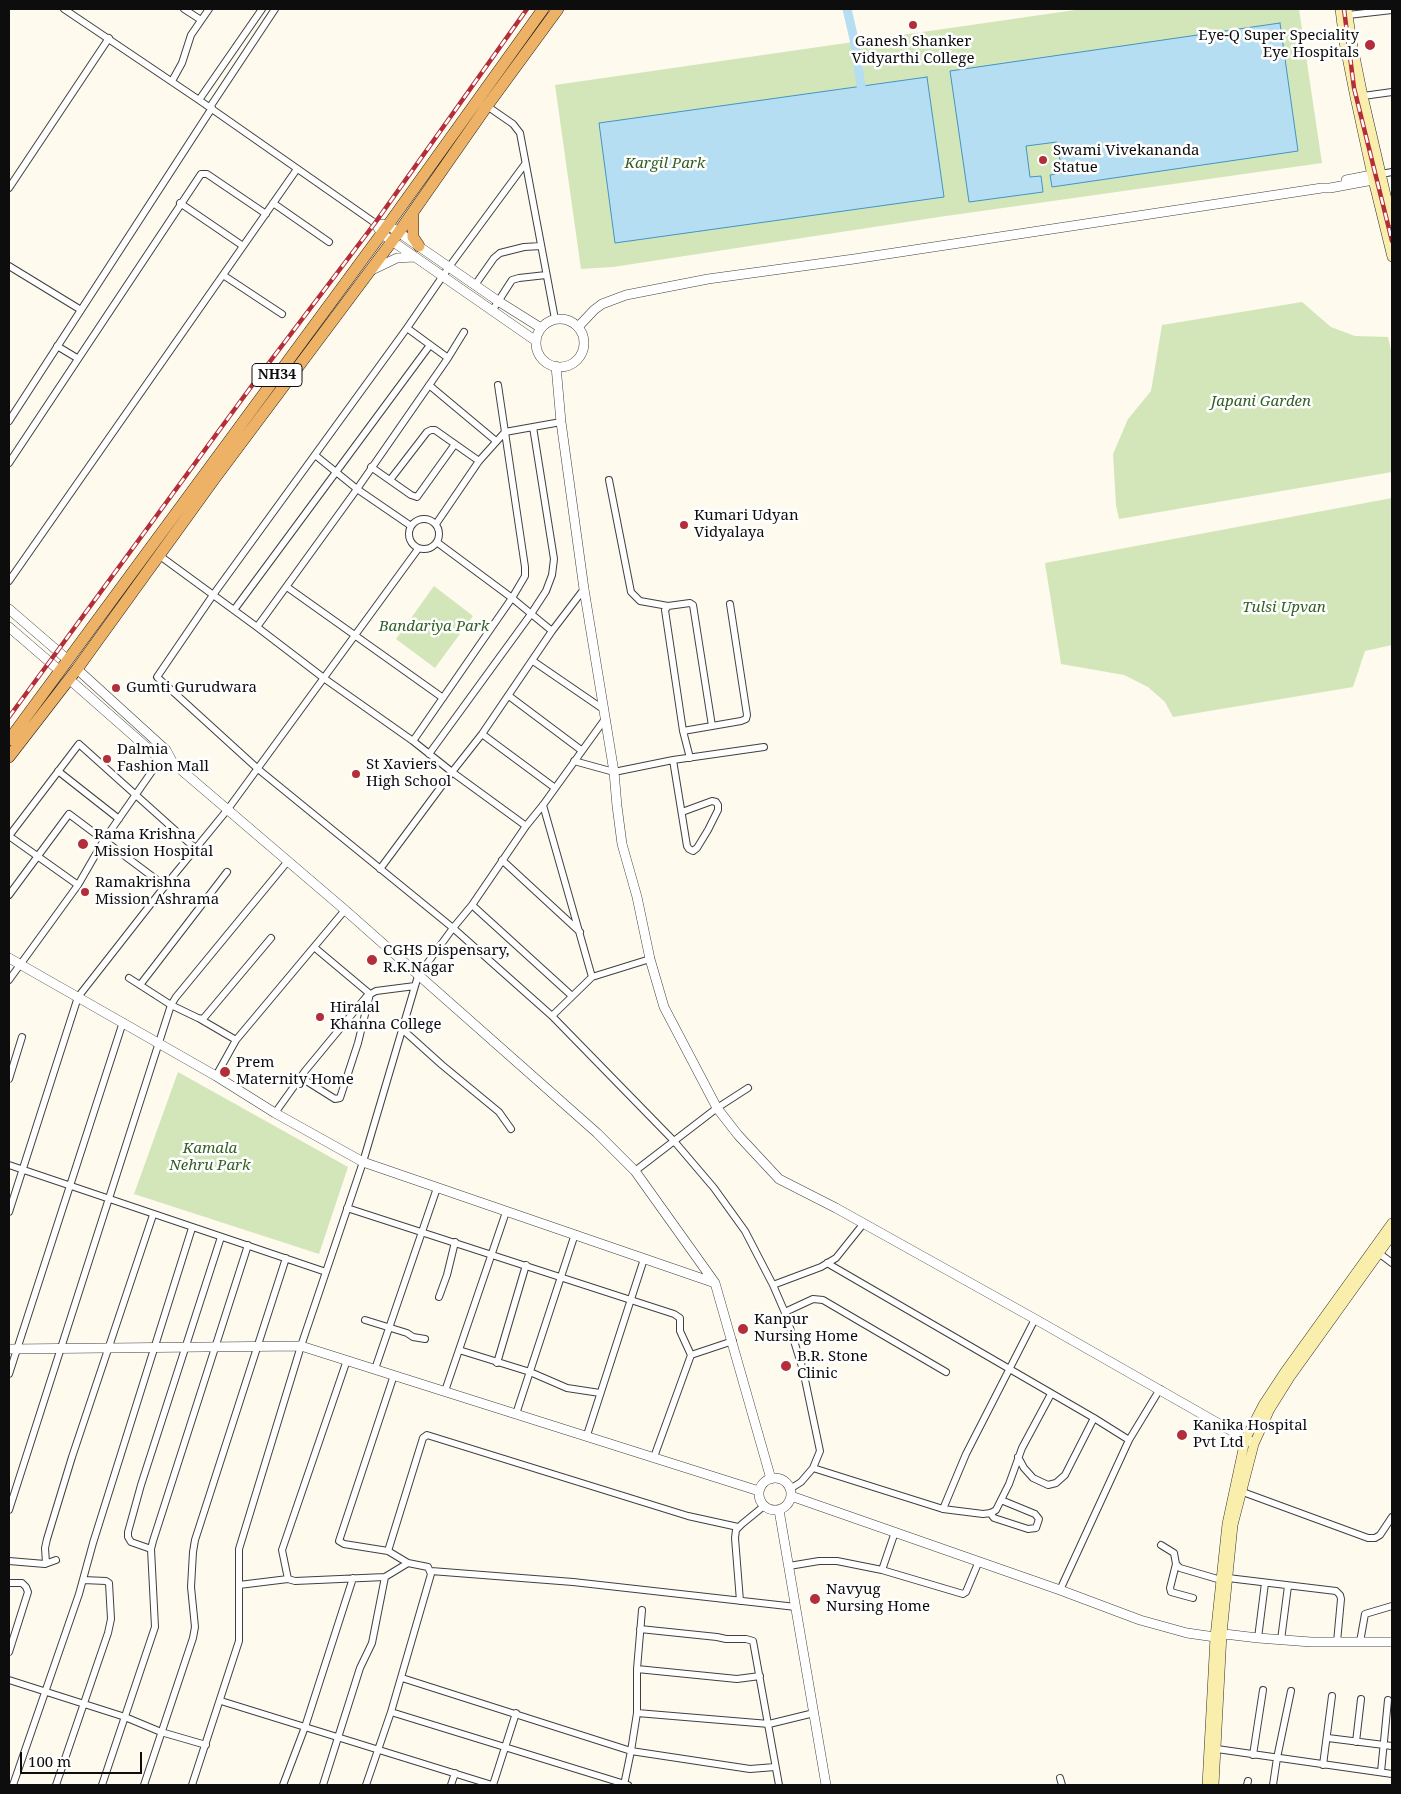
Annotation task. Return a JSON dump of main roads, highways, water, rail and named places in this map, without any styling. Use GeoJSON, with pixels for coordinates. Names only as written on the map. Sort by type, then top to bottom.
{"type":"FeatureCollection","features":[{"type":"Feature","properties":{"kind":"highway","name":"NH34"},"geometry":{"type":"LineString","coordinates":[[9,757],[77,669],[160,556],[224,457],[543,9]]}},
{"type":"Feature","properties":{"kind":"highway","name":"NH34"},"geometry":{"type":"LineString","coordinates":[[9,740],[224,457],[396,237],[487,106],[558,9]]}},
{"type":"Feature","properties":{"kind":"highway"},"geometry":{"type":"LineString","coordinates":[[456,130],[466,137]]}},
{"type":"Feature","properties":{"kind":"highway"},"geometry":{"type":"LineString","coordinates":[[413,211],[412,233],[417,252]]}},
{"type":"Feature","properties":{"kind":"main road"},"geometry":{"type":"LineString","coordinates":[[1340,9],[1344,42],[1392,257]]}},
{"type":"Feature","properties":{"kind":"main road"},"geometry":{"type":"LineString","coordinates":[[1348,12],[1375,176],[1392,221]]}},
{"type":"Feature","properties":{"kind":"main road"},"geometry":{"type":"LineString","coordinates":[[1238,1491],[1245,1440],[1263,1405],[1376,1251],[1392,1223]]}},
{"type":"Feature","properties":{"kind":"main road"},"geometry":{"type":"LineString","coordinates":[[1376,1251],[1392,1235]]}},
{"type":"Feature","properties":{"kind":"main road"},"geometry":{"type":"LineString","coordinates":[[1207,1785],[1227,1524],[1254,1444],[1270,1409],[1321,1328]]}},
{"type":"Feature","properties":{"kind":"main road"},"geometry":{"type":"LineString","coordinates":[[1214,1785],[1217,1749],[1219,1636]]}},
{"type":"Feature","properties":{"kind":"water"},"geometry":{"type":"Polygon","coordinates":[[[1280,23],[1298,151],[1052,187],[1050,175],[1062,173],[1057,142],[1026,146],[1030,177],[1041,176],[1043,192],[969,202],[950,71],[1280,23]]]}},
{"type":"Feature","properties":{"kind":"water"},"geometry":{"type":"Polygon","coordinates":[[[927,77],[944,197],[615,243],[599,123],[927,77]]]}},
{"type":"Feature","properties":{"kind":"waterway"},"geometry":{"type":"LineString","coordinates":[[847,9],[854,39],[861,86]]}},
{"type":"Feature","properties":{"kind":"railway"},"geometry":{"type":"LineString","coordinates":[[9,717],[259,376],[375,223],[527,9]]}},
{"type":"Feature","properties":{"kind":"railway"},"geometry":{"type":"LineString","coordinates":[[1344,9],[1354,88],[1392,241]]}},
{"type":"Feature","properties":{"kind":"place","name":"Ganesh Shanker Vidyarthi College"},"geometry":{"type":"Point","coordinates":[913,25]}},
{"type":"Feature","properties":{"kind":"place","name":"Eye-Q Super Speciality Eye Hospitals"},"geometry":{"type":"Point","coordinates":[1370,45]}},
{"type":"Feature","properties":{"kind":"place","name":"Swami Vivekananda Statue"},"geometry":{"type":"Point","coordinates":[1043,160]}},
{"type":"Feature","properties":{"kind":"place","name":"Kumari Udyan Vidyalaya"},"geometry":{"type":"Point","coordinates":[684,525]}},
{"type":"Feature","properties":{"kind":"place","name":"Gumti Gurudwara"},"geometry":{"type":"Point","coordinates":[116,688]}},
{"type":"Feature","properties":{"kind":"place","name":"Dalmia Fashion Mall"},"geometry":{"type":"Point","coordinates":[107,759]}},
{"type":"Feature","properties":{"kind":"place","name":"St Xaviers High School"},"geometry":{"type":"Point","coordinates":[356,774]}},
{"type":"Feature","properties":{"kind":"place","name":"Rama Krishna Mission Hospital"},"geometry":{"type":"Point","coordinates":[83,844]}},
{"type":"Feature","properties":{"kind":"place","name":"Ramakrishna Mission Ashrama"},"geometry":{"type":"Point","coordinates":[85,892]}},
{"type":"Feature","properties":{"kind":"place","name":"CGHS Dispensary, R.K.Nagar"},"geometry":{"type":"Point","coordinates":[372,960]}},
{"type":"Feature","properties":{"kind":"place","name":"Hiralal Khanna College"},"geometry":{"type":"Point","coordinates":[320,1017]}},
{"type":"Feature","properties":{"kind":"place","name":"Prem Maternity Home"},"geometry":{"type":"Point","coordinates":[225,1072]}},
{"type":"Feature","properties":{"kind":"place","name":"Kanpur Nursing Home"},"geometry":{"type":"Point","coordinates":[743,1329]}},
{"type":"Feature","properties":{"kind":"place","name":"B.R. Stone Clinic"},"geometry":{"type":"Point","coordinates":[786,1366]}},
{"type":"Feature","properties":{"kind":"place","name":"Kanika Hospital Pvt Ltd"},"geometry":{"type":"Point","coordinates":[1182,1435]}},
{"type":"Feature","properties":{"kind":"place","name":"Navyug Nursing Home"},"geometry":{"type":"Point","coordinates":[815,1599]}},
{"type":"Feature","properties":{"kind":"park label","name":"Kargil Park"},"geometry":{"type":"Point","coordinates":[665,164]}},
{"type":"Feature","properties":{"kind":"park label","name":"Japani Garden"},"geometry":{"type":"Point","coordinates":[1261,402]}},
{"type":"Feature","properties":{"kind":"park label","name":"Tulsi Upvan"},"geometry":{"type":"Point","coordinates":[1284,608]}},
{"type":"Feature","properties":{"kind":"park label","name":"Bandariya Park"},"geometry":{"type":"Point","coordinates":[434,627]}},
{"type":"Feature","properties":{"kind":"park label","name":"Kamala Nehru Park"},"geometry":{"type":"Point","coordinates":[210,1158]}}]}
